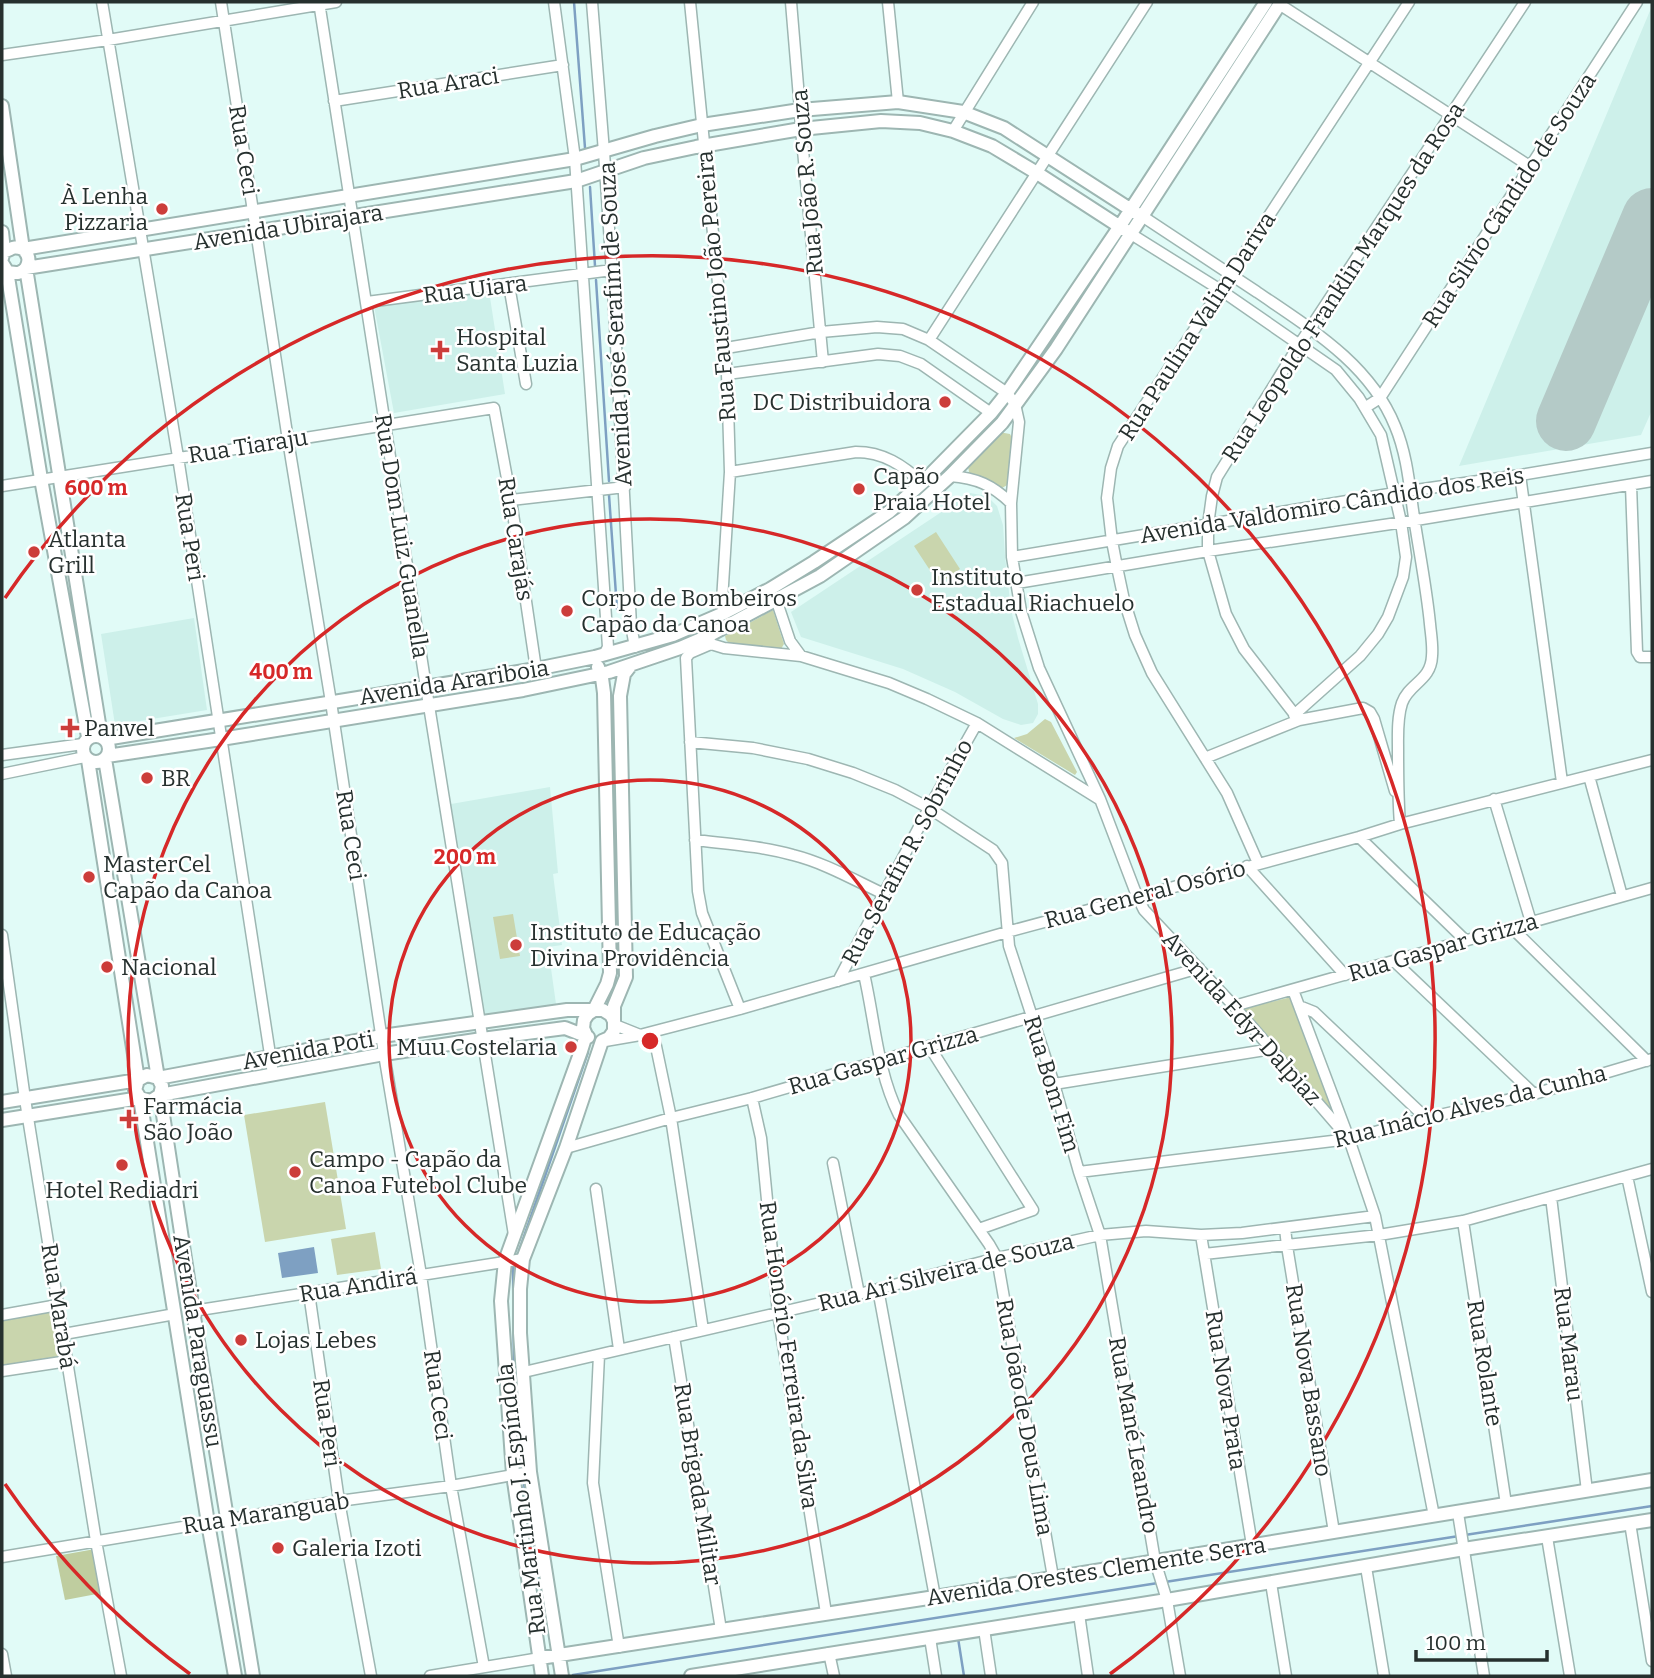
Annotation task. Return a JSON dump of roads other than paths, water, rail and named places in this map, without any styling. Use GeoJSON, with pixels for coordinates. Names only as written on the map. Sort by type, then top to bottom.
{"type":"FeatureCollection","features":[{"type":"Feature","properties":{"kind":"main road"},"geometry":{"type":"LineString","coordinates":[[1126,230],[1130,210],[1275,2]]}},
{"type":"Feature","properties":{"kind":"main road"},"geometry":{"type":"LineString","coordinates":[[1126,230],[1142,216],[1275,2]]}},
{"type":"Feature","properties":{"kind":"main road","name":"Avenida Ubirajara"},"geometry":{"type":"LineString","coordinates":[[1126,230],[992,146],[953,131],[920,123],[881,121],[801,129],[704,145],[644,158],[576,181],[26,268],[19,273],[11,273],[3,261],[10,247],[23,249],[575,159],[702,125],[800,110],[898,102],[963,112],[1004,128],[1142,216]]}},
{"type":"Feature","properties":{"kind":"main road","name":"Avenida Paraguassu"},"geometry":{"type":"LineString","coordinates":[[2,106],[23,249],[28,256],[26,268],[60,476],[92,746],[138,1080],[135,1090],[140,1098],[235,1676]]}},
{"type":"Feature","properties":{"kind":"main road","name":"Avenida Arariboia"},"geometry":{"type":"LineString","coordinates":[[1126,230],[1056,349],[986,440],[904,519],[820,576],[709,640],[631,665],[523,690],[106,757],[97,762],[92,746],[218,720],[536,670],[635,647],[673,635],[724,613],[814,562],[889,512],[922,483],[991,413],[1126,230]]}},
{"type":"Feature","properties":{"kind":"main road","name":"Avenida Paraguassu"},"geometry":{"type":"LineString","coordinates":[[2,232],[3,261],[41,479],[92,746]]}},
{"type":"Feature","properties":{"kind":"main road","name":"Rua Martinho J. Espíndola"},"geometry":{"type":"LineString","coordinates":[[562,1676],[530,1472],[520,1333],[520,1289],[523,1259],[566,1148],[603,1041],[614,1031],[614,1006],[626,977],[620,696],[624,674],[638,653],[635,647]]}},
{"type":"Feature","properties":{"kind":"main road","name":"Rua Martinho J. Espíndola"},"geometry":{"type":"LineString","coordinates":[[542,1676],[513,1474],[501,1301],[505,1261],[586,1035],[583,1020],[594,1010],[610,973],[604,693],[598,663],[604,655]]}},
{"type":"Feature","properties":{"kind":"main road"},"geometry":{"type":"LineString","coordinates":[[521,672],[523,690]]}},
{"type":"Feature","properties":{"kind":"main road"},"geometry":{"type":"LineString","coordinates":[[490,677],[493,695]]}},
{"type":"Feature","properties":{"kind":"main road"},"geometry":{"type":"LineString","coordinates":[[399,691],[402,710]]}},
{"type":"Feature","properties":{"kind":"main road"},"geometry":{"type":"LineString","coordinates":[[286,709],[289,728]]}},
{"type":"Feature","properties":{"kind":"main road","name":"Avenida Paraguassu"},"geometry":{"type":"LineString","coordinates":[[92,746],[109,747],[106,757],[158,1078],[162,1086],[160,1095],[193,1311],[253,1676]]}},
{"type":"Feature","properties":{"kind":"main road","name":"Avenida Poti"},"geometry":{"type":"LineString","coordinates":[[2,1102],[138,1080],[147,1074],[158,1078],[382,1036],[567,1010],[594,1010]]}},
{"type":"Feature","properties":{"kind":"main road"},"geometry":{"type":"LineString","coordinates":[[594,1010],[603,1010],[611,1015],[614,1023]]}},
{"type":"Feature","properties":{"kind":"main road","name":"Avenida Poti"},"geometry":{"type":"LineString","coordinates":[[2,1120],[140,1098],[151,1101],[160,1095],[384,1054],[565,1028],[596,1041],[603,1041]]}},
{"type":"Feature","properties":{"kind":"main road","name":"Avenida Orestes Clemente Serra"},"geometry":{"type":"LineString","coordinates":[[540,1658],[1434,1516],[1459,1518],[1506,1504],[1652,1480]]}},
{"type":"Feature","properties":{"kind":"main road","name":"Avenida Orestes Clemente Serra"},"geometry":{"type":"LineString","coordinates":[[691,1676],[730,1673],[830,1653],[1079,1614],[1165,1595],[1272,1583],[1366,1567],[1463,1545],[1547,1537],[1652,1520]]}},
{"type":"Feature","properties":{"kind":"street","name":"Rua Peri"},"geometry":{"type":"LineString","coordinates":[[102,2],[178,457],[274,1074]]}},
{"type":"Feature","properties":{"kind":"street","name":"Rua Ceci"},"geometry":{"type":"LineString","coordinates":[[221,2],[384,1054],[421,1275],[451,1486],[484,1667]]}},
{"type":"Feature","properties":{"kind":"street"},"geometry":{"type":"LineString","coordinates":[[2,55],[335,2]]}},
{"type":"Feature","properties":{"kind":"street","name":"Avenida José Serafim de Souza"},"geometry":{"type":"LineString","coordinates":[[554,2],[575,159],[584,275],[608,647],[604,655]]}},
{"type":"Feature","properties":{"kind":"street","name":"Avenida José Serafim de Souza"},"geometry":{"type":"LineString","coordinates":[[592,2],[612,270],[631,625],[635,647]]}},
{"type":"Feature","properties":{"kind":"street","name":"Rua Faustino João Pereira"},"geometry":{"type":"LineString","coordinates":[[690,2],[726,348],[730,472],[722,601],[724,613]]}},
{"type":"Feature","properties":{"kind":"street","name":"Rua João R. Souza"},"geometry":{"type":"LineString","coordinates":[[791,2],[823,362]]}},
{"type":"Feature","properties":{"kind":"street"},"geometry":{"type":"LineString","coordinates":[[888,2],[898,102]]}},
{"type":"Feature","properties":{"kind":"street"},"geometry":{"type":"LineString","coordinates":[[953,131],[1033,2]]}},
{"type":"Feature","properties":{"kind":"street"},"geometry":{"type":"LineString","coordinates":[[929,341],[1147,2]]}},
{"type":"Feature","properties":{"kind":"street"},"geometry":{"type":"LineString","coordinates":[[1275,2],[1531,167]]}},
{"type":"Feature","properties":{"kind":"street","name":"Rua Paulina Valim Dariva"},"geometry":{"type":"LineString","coordinates":[[1258,863],[1227,793],[1152,674],[1135,635],[1124,600],[1112,541],[1107,498],[1111,468],[1118,446],[1409,2]]}},
{"type":"Feature","properties":{"kind":"street","name":"Rua Leopoldo Franklin Marques da Rosa"},"geometry":{"type":"LineString","coordinates":[[1297,717],[1244,649],[1226,614],[1208,551],[1208,525],[1217,477],[1299,345],[1525,2]]}},
{"type":"Feature","properties":{"kind":"street","name":"Rua Silvio Cãndido de Souza"},"geometry":{"type":"LineString","coordinates":[[1380,398],[1637,2]]}},
{"type":"Feature","properties":{"kind":"street","name":"Rua Dom Luiz Guanella"},"geometry":{"type":"LineString","coordinates":[[319,3],[514,1236]]}},
{"type":"Feature","properties":{"kind":"street","name":"Rua Araci"},"geometry":{"type":"LineString","coordinates":[[334,101],[563,65]]}},
{"type":"Feature","properties":{"kind":"street"},"geometry":{"type":"LineString","coordinates":[[1142,216],[1311,329],[1344,355],[1366,378],[1396,428],[1410,491],[1433,652],[1429,671],[1403,700],[1399,715],[1400,824]]}},
{"type":"Feature","properties":{"kind":"street"},"geometry":{"type":"LineString","coordinates":[[1126,230],[1220,289],[1336,370],[1366,407],[1381,435],[1401,522],[1406,557],[1403,577],[1378,635],[1297,717]]}},
{"type":"Feature","properties":{"kind":"street","name":"Rua Uiara"},"geometry":{"type":"LineString","coordinates":[[367,302],[612,270]]}},
{"type":"Feature","properties":{"kind":"street"},"geometry":{"type":"LineString","coordinates":[[509,285],[526,384]]}},
{"type":"Feature","properties":{"kind":"street"},"geometry":{"type":"LineString","coordinates":[[726,348],[821,331],[877,327],[903,329],[929,341],[1007,393],[1015,404]]}},
{"type":"Feature","properties":{"kind":"street"},"geometry":{"type":"LineString","coordinates":[[727,374],[878,354],[900,356],[921,364],[991,413]]}},
{"type":"Feature","properties":{"kind":"street"},"geometry":{"type":"LineString","coordinates":[[1366,407],[1380,398]]}},
{"type":"Feature","properties":{"kind":"street","name":"Avenida Edyr Dalpiaz"},"geometry":{"type":"LineString","coordinates":[[1015,404],[1019,422],[1011,503],[1012,557],[1021,611],[1039,668],[1100,799],[1138,897],[1144,910],[1234,1006],[1349,1139]]}},
{"type":"Feature","properties":{"kind":"street","name":"Rua Tiaraju"},"geometry":{"type":"LineString","coordinates":[[2,486],[494,408]]}},
{"type":"Feature","properties":{"kind":"street","name":"Rua Carajás"},"geometry":{"type":"LineString","coordinates":[[494,408],[511,500],[536,670]]}},
{"type":"Feature","properties":{"kind":"street"},"geometry":{"type":"LineString","coordinates":[[1381,435],[1396,428]]}},
{"type":"Feature","properties":{"kind":"street"},"geometry":{"type":"LineString","coordinates":[[730,472],[868,452],[897,463],[922,483]]}},
{"type":"Feature","properties":{"kind":"street","name":"Avenida Valdomiro Cândido dos Reis"},"geometry":{"type":"LineString","coordinates":[[1012,557],[1652,453]]}},
{"type":"Feature","properties":{"kind":"street"},"geometry":{"type":"LineString","coordinates":[[950,475],[982,482],[1011,503]]}},
{"type":"Feature","properties":{"kind":"street"},"geometry":{"type":"LineString","coordinates":[[1520,475],[1562,782]]}},
{"type":"Feature","properties":{"kind":"street","name":"Avenida Valdomiro Cândido dos Reis"},"geometry":{"type":"LineString","coordinates":[[1017,583],[1652,481]]}},
{"type":"Feature","properties":{"kind":"street"},"geometry":{"type":"LineString","coordinates":[[1631,485],[1637,652],[1640,657],[1652,657]]}},
{"type":"Feature","properties":{"kind":"street"},"geometry":{"type":"LineString","coordinates":[[511,500],[625,487]]}},
{"type":"Feature","properties":{"kind":"street"},"geometry":{"type":"LineString","coordinates":[[776,599],[790,641],[802,656]]}},
{"type":"Feature","properties":{"kind":"street"},"geometry":{"type":"LineString","coordinates":[[740,1009],[702,913],[698,891],[686,658],[709,640],[724,648],[802,656],[889,683],[977,723],[1100,799]]}},
{"type":"Feature","properties":{"kind":"street"},"geometry":{"type":"LineString","coordinates":[[1205,758],[1297,717],[1363,708],[1370,712],[1374,719],[1398,798]]}},
{"type":"Feature","properties":{"kind":"street","name":"Rua Serafin R. Sobrinho"},"geometry":{"type":"LineString","coordinates":[[838,981],[977,723]]}},
{"type":"Feature","properties":{"kind":"street","name":"Rua Bom Fim"},"geometry":{"type":"LineString","coordinates":[[690,742],[753,748],[808,759],[853,773],[895,790],[929,808],[993,850],[1002,863],[1009,946],[1100,1235]]}},
{"type":"Feature","properties":{"kind":"street"},"geometry":{"type":"LineString","coordinates":[[2,755],[92,746]]}},
{"type":"Feature","properties":{"kind":"street"},"geometry":{"type":"LineString","coordinates":[[2,774],[92,746]]}},
{"type":"Feature","properties":{"kind":"street","name":"Rua General Osório"},"geometry":{"type":"LineString","coordinates":[[603,1041],[653,1032],[740,1009],[1400,824],[1652,760]]}},
{"type":"Feature","properties":{"kind":"street"},"geometry":{"type":"LineString","coordinates":[[1589,776],[1622,896]]}},
{"type":"Feature","properties":{"kind":"street"},"geometry":{"type":"LineString","coordinates":[[1494,799],[1531,922]]}},
{"type":"Feature","properties":{"kind":"street"},"geometry":{"type":"LineString","coordinates":[[1359,837],[1466,941]]}},
{"type":"Feature","properties":{"kind":"street"},"geometry":{"type":"LineString","coordinates":[[695,840],[757,847],[795,855],[884,894]]}},
{"type":"Feature","properties":{"kind":"street"},"geometry":{"type":"LineString","coordinates":[[1247,866],[1345,975]]}},
{"type":"Feature","properties":{"kind":"street","name":"Rua Gaspar Grizza"},"geometry":{"type":"LineString","coordinates":[[1234,1006],[1652,888]]}},
{"type":"Feature","properties":{"kind":"street"},"geometry":{"type":"LineString","coordinates":[[1512,928],[1650,1060]]}},
{"type":"Feature","properties":{"kind":"street","name":"Rua Marabá"},"geometry":{"type":"LineString","coordinates":[[2,935],[58,1305],[121,1676]]}},
{"type":"Feature","properties":{"kind":"street"},"geometry":{"type":"LineString","coordinates":[[1394,961],[1534,1094]]}},
{"type":"Feature","properties":{"kind":"street","name":"Rua Gaspar Grizza"},"geometry":{"type":"LineString","coordinates":[[566,1148],[752,1098],[1199,968]]}},
{"type":"Feature","properties":{"kind":"street"},"geometry":{"type":"LineString","coordinates":[[864,974],[880,1060],[891,1100],[997,1258]]}},
{"type":"Feature","properties":{"kind":"street"},"geometry":{"type":"LineString","coordinates":[[1293,990],[1375,1216],[1434,1516]]}},
{"type":"Feature","properties":{"kind":"street"},"geometry":{"type":"LineString","coordinates":[[1299,1006],[1314,1012],[1426,1118]]}},
{"type":"Feature","properties":{"kind":"street"},"geometry":{"type":"LineString","coordinates":[[614,1023],[640,1035]]}},
{"type":"Feature","properties":{"kind":"street"},"geometry":{"type":"LineString","coordinates":[[653,1032],[671,1118],[703,1330]]}},
{"type":"Feature","properties":{"kind":"street"},"geometry":{"type":"LineString","coordinates":[[929,1046],[1033,1210],[979,1229]]}},
{"type":"Feature","properties":{"kind":"street"},"geometry":{"type":"LineString","coordinates":[[1054,1084],[1272,1049]]}},
{"type":"Feature","properties":{"kind":"street","name":"Rua Inácio Alves da Cunha"},"geometry":{"type":"LineString","coordinates":[[1079,1172],[1349,1139],[1426,1118],[1534,1094],[1650,1060]]}},
{"type":"Feature","properties":{"kind":"street","name":"Rua Honório Ferreira da Silva"},"geometry":{"type":"LineString","coordinates":[[752,1098],[763,1161],[778,1313],[827,1613]]}},
{"type":"Feature","properties":{"kind":"street"},"geometry":{"type":"LineString","coordinates":[[833,1163],[859,1294]]}},
{"type":"Feature","properties":{"kind":"street"},"geometry":{"type":"LineString","coordinates":[[1204,1254],[1379,1235],[1463,1221],[1652,1169]]}},
{"type":"Feature","properties":{"kind":"street"},"geometry":{"type":"LineString","coordinates":[[1627,1176],[1652,1292]]}},
{"type":"Feature","properties":{"kind":"street"},"geometry":{"type":"LineString","coordinates":[[596,1189],[619,1349]]}},
{"type":"Feature","properties":{"kind":"street","name":"Rua Marau"},"geometry":{"type":"LineString","coordinates":[[1551,1197],[1587,1491]]}},
{"type":"Feature","properties":{"kind":"street","name":"Rua Ari Silveira de Souza"},"geometry":{"type":"LineString","coordinates":[[524,1373],[1100,1235],[1146,1231],[1201,1235],[1242,1233],[1375,1216]]}},
{"type":"Feature","properties":{"kind":"street","name":"Rua Rolante"},"geometry":{"type":"LineString","coordinates":[[1463,1221],[1506,1504]]}},
{"type":"Feature","properties":{"kind":"street","name":"Rua Nova Bassano"},"geometry":{"type":"LineString","coordinates":[[1285,1228],[1334,1532]]}},
{"type":"Feature","properties":{"kind":"street","name":"Rua Mané Leandro"},"geometry":{"type":"LineString","coordinates":[[1100,1235],[1155,1561],[1165,1595],[1180,1676]]}},
{"type":"Feature","properties":{"kind":"street","name":"Rua Nova Prata"},"geometry":{"type":"LineString","coordinates":[[1201,1235],[1252,1545]]}},
{"type":"Feature","properties":{"kind":"street","name":"Rua João de Deus Lima"},"geometry":{"type":"LineString","coordinates":[[997,1258],[1053,1577]]}},
{"type":"Feature","properties":{"kind":"street","name":"Rua Andirá"},"geometry":{"type":"LineString","coordinates":[[193,1311],[523,1259]]}},
{"type":"Feature","properties":{"kind":"street"},"geometry":{"type":"LineString","coordinates":[[878,1289],[935,1597]]}},
{"type":"Feature","properties":{"kind":"street","name":"Rua Peri"},"geometry":{"type":"LineString","coordinates":[[309,1293],[339,1501],[371,1676]]}},
{"type":"Feature","properties":{"kind":"street"},"geometry":{"type":"LineString","coordinates":[[2,1315],[58,1305]]}},
{"type":"Feature","properties":{"kind":"street"},"geometry":{"type":"LineString","coordinates":[[64,1334],[175,1314]]}},
{"type":"Feature","properties":{"kind":"street","name":"Rua Brigada Militar"},"geometry":{"type":"LineString","coordinates":[[674,1337],[721,1630]]}},
{"type":"Feature","properties":{"kind":"street"},"geometry":{"type":"LineString","coordinates":[[598,1355],[593,1483],[619,1647]]}},
{"type":"Feature","properties":{"kind":"street"},"geometry":{"type":"LineString","coordinates":[[2,1371],[68,1361]]}},
{"type":"Feature","properties":{"kind":"street","name":"Rua Maranguab"},"geometry":{"type":"LineString","coordinates":[[2,1557],[530,1472]]}},
{"type":"Feature","properties":{"kind":"street"},"geometry":{"type":"LineString","coordinates":[[1459,1518],[1484,1676]]}},
{"type":"Feature","properties":{"kind":"street"},"geometry":{"type":"LineString","coordinates":[[1630,1523],[1652,1661]]}},
{"type":"Feature","properties":{"kind":"street"},"geometry":{"type":"LineString","coordinates":[[1547,1537],[1570,1676]]}},
{"type":"Feature","properties":{"kind":"street"},"geometry":{"type":"LineString","coordinates":[[1366,1567],[1384,1676]]}},
{"type":"Feature","properties":{"kind":"street"},"geometry":{"type":"LineString","coordinates":[[1272,1583],[1286,1676]]}},
{"type":"Feature","properties":{"kind":"street"},"geometry":{"type":"LineString","coordinates":[[1079,1614],[1088,1676]]}},
{"type":"Feature","properties":{"kind":"street"},"geometry":{"type":"LineString","coordinates":[[984,1629],[991,1676]]}},
{"type":"Feature","properties":{"kind":"street"},"geometry":{"type":"LineString","coordinates":[[930,1638],[936,1676]]}},
{"type":"Feature","properties":{"kind":"street"},"geometry":{"type":"LineString","coordinates":[[830,1653],[834,1676]]}},
{"type":"Feature","properties":{"kind":"street"},"geometry":{"type":"LineString","coordinates":[[2,1654],[6,1676]]}},
{"type":"Feature","properties":{"kind":"street"},"geometry":{"type":"LineString","coordinates":[[430,1676],[540,1658]]}},
{"type":"Feature","properties":{"kind":"water"},"geometry":{"type":"Polygon","coordinates":[[[314,1247],[318,1273],[282,1278],[278,1253],[314,1247]]]}},
{"type":"Feature","properties":{"kind":"waterway"},"geometry":{"type":"LineString","coordinates":[[574,2],[585,148]]}},
{"type":"Feature","properties":{"kind":"waterway"},"geometry":{"type":"LineString","coordinates":[[590,187],[595,266]]}},
{"type":"Feature","properties":{"kind":"waterway"},"geometry":{"type":"LineString","coordinates":[[596,280],[609,481]]}},
{"type":"Feature","properties":{"kind":"waterway"},"geometry":{"type":"LineString","coordinates":[[609,495],[617,609]]}},
{"type":"Feature","properties":{"kind":"waterway"},"geometry":{"type":"LineString","coordinates":[[611,714],[616,973]]}},
{"type":"Feature","properties":{"kind":"waterway"},"geometry":{"type":"LineString","coordinates":[[608,1003],[612,987]]}},
{"type":"Feature","properties":{"kind":"waterway"},"geometry":{"type":"LineString","coordinates":[[519,1251],[588,1052]]}},
{"type":"Feature","properties":{"kind":"waterway"},"geometry":{"type":"LineString","coordinates":[[514,1265],[514,1375],[522,1465]]}},
{"type":"Feature","properties":{"kind":"waterway"},"geometry":{"type":"LineString","coordinates":[[523,1478],[552,1650]]}},
{"type":"Feature","properties":{"kind":"waterway"},"geometry":{"type":"LineString","coordinates":[[1465,1535],[1652,1506]]}},
{"type":"Feature","properties":{"kind":"waterway"},"geometry":{"type":"LineString","coordinates":[[1165,1582],[1459,1536]]}},
{"type":"Feature","properties":{"kind":"waterway"},"geometry":{"type":"LineString","coordinates":[[573,1675],[1158,1583]]}},
{"type":"Feature","properties":{"kind":"waterway"},"geometry":{"type":"LineString","coordinates":[[958,1638],[964,1676]]}},
{"type":"Feature","properties":{"kind":"place","name":"À Lenha Pizzaria"},"geometry":{"type":"Point","coordinates":[162,209]}},
{"type":"Feature","properties":{"kind":"place","name":"Hospital Santa Luzia"},"geometry":{"type":"Point","coordinates":[440,350]}},
{"type":"Feature","properties":{"kind":"place","name":"DC Distribuidora"},"geometry":{"type":"Point","coordinates":[945,402]}},
{"type":"Feature","properties":{"kind":"place","name":"Capão Praia Hotel"},"geometry":{"type":"Point","coordinates":[859,489]}},
{"type":"Feature","properties":{"kind":"place","name":"Atlanta Grill"},"geometry":{"type":"Point","coordinates":[34,552]}},
{"type":"Feature","properties":{"kind":"place","name":"Instituto Estadual Riachuelo"},"geometry":{"type":"Point","coordinates":[917,590]}},
{"type":"Feature","properties":{"kind":"place","name":"Corpo de Bombeiros Capão da Canoa"},"geometry":{"type":"Point","coordinates":[567,611]}},
{"type":"Feature","properties":{"kind":"place","name":"Panvel"},"geometry":{"type":"Point","coordinates":[70,728]}},
{"type":"Feature","properties":{"kind":"place","name":"BR"},"geometry":{"type":"Point","coordinates":[147,778]}},
{"type":"Feature","properties":{"kind":"place","name":"MasterCel Capão da Canoa"},"geometry":{"type":"Point","coordinates":[89,877]}},
{"type":"Feature","properties":{"kind":"place","name":"Instituto de Educação Divina Providência"},"geometry":{"type":"Point","coordinates":[516,945]}},
{"type":"Feature","properties":{"kind":"place","name":"Nacional"},"geometry":{"type":"Point","coordinates":[107,967]}},
{"type":"Feature","properties":{"kind":"place","name":"Muu Costelaria"},"geometry":{"type":"Point","coordinates":[571,1047]}},
{"type":"Feature","properties":{"kind":"place","name":"Farmácia São João"},"geometry":{"type":"Point","coordinates":[129,1119]}},
{"type":"Feature","properties":{"kind":"place","name":"Hotel Rediadri"},"geometry":{"type":"Point","coordinates":[122,1165]}},
{"type":"Feature","properties":{"kind":"place","name":"Campo - Capão da Canoa Futebol Clube"},"geometry":{"type":"Point","coordinates":[295,1172]}},
{"type":"Feature","properties":{"kind":"place","name":"Lojas Lebes"},"geometry":{"type":"Point","coordinates":[241,1340]}},
{"type":"Feature","properties":{"kind":"place","name":"Galeria Izoti"},"geometry":{"type":"Point","coordinates":[278,1548]}}]}
